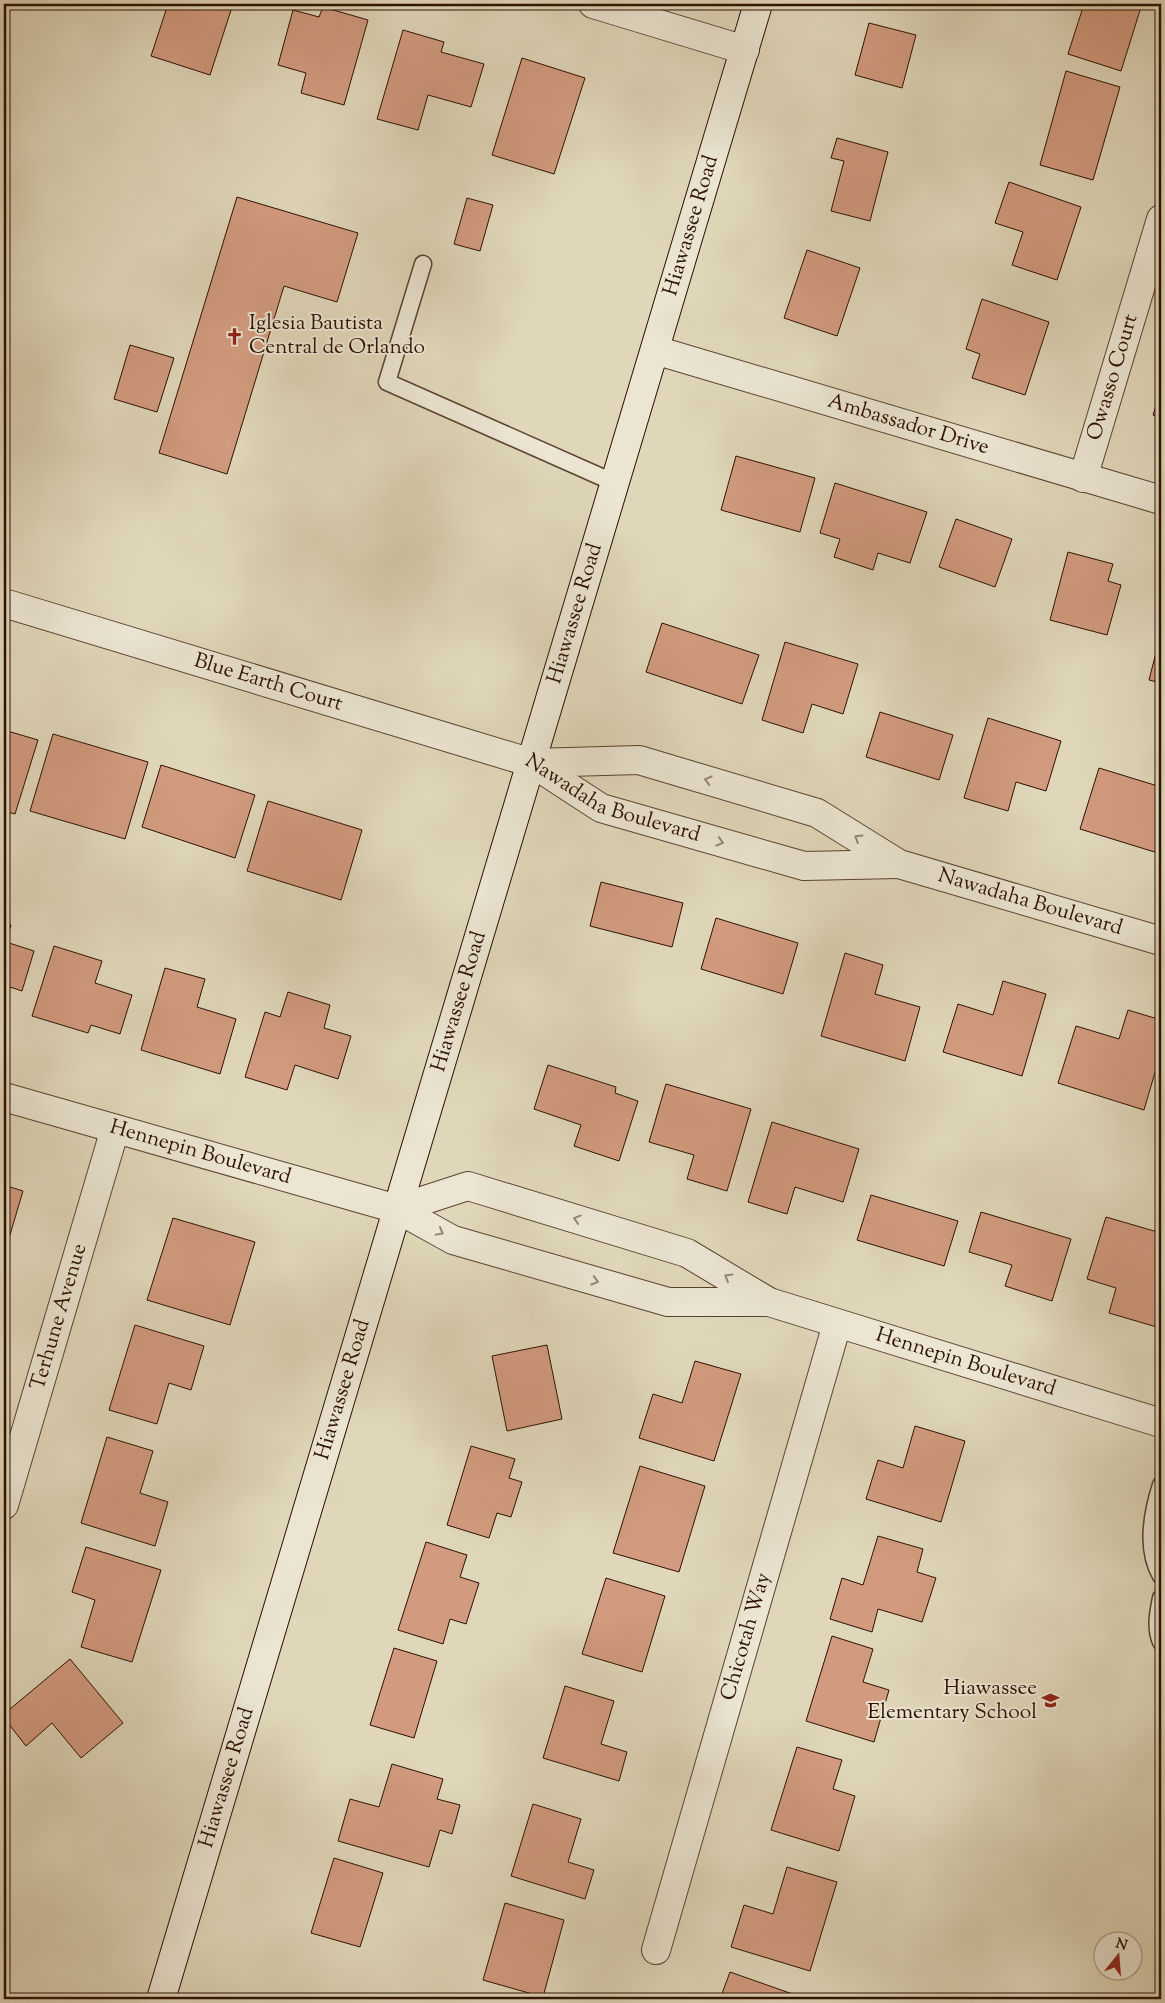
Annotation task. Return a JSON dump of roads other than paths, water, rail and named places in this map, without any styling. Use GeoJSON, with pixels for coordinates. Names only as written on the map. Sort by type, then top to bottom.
{"type":"FeatureCollection","features":[{"type":"Feature","properties":{"kind":"street"},"geometry":{"type":"LineString","coordinates":[[593,4],[745,50]]}},
{"type":"Feature","properties":{"kind":"street","name":"Hiawassee Road"},"geometry":{"type":"LineString","coordinates":[[162,1999],[758,4]]}},
{"type":"Feature","properties":{"kind":"street","name":"Owasso Court"},"geometry":{"type":"LineString","coordinates":[[1083,478],[1161,219]]}},
{"type":"Feature","properties":{"kind":"street","name":"Ambassador Drive"},"geometry":{"type":"LineString","coordinates":[[655,350],[1161,500]]}},
{"type":"Feature","properties":{"kind":"street","name":"Blue Earth Court"},"geometry":{"type":"LineString","coordinates":[[4,603],[532,763]]}},
{"type":"Feature","properties":{"kind":"street","name":"Nawadaha Boulevard"},"geometry":{"type":"LineString","coordinates":[[532,763],[639,760],[818,812],[900,864],[1161,941]]}},
{"type":"Feature","properties":{"kind":"street","name":"Nawadaha Boulevard"},"geometry":{"type":"LineString","coordinates":[[532,763],[602,808],[804,866],[900,864]]}},
{"type":"Feature","properties":{"kind":"street","name":"Hennepin Boulevard"},"geometry":{"type":"LineString","coordinates":[[4,1097],[397,1209],[453,1240],[668,1302],[769,1302]]}},
{"type":"Feature","properties":{"kind":"street","name":"Terhune Avenue"},"geometry":{"type":"LineString","coordinates":[[4,1505],[115,1129]]}},
{"type":"Feature","properties":{"kind":"street","name":"Hennepin Boulevard"},"geometry":{"type":"LineString","coordinates":[[397,1209],[468,1186],[687,1253],[769,1302],[1161,1423]]}},
{"type":"Feature","properties":{"kind":"street","name":"Chicotah Way"},"geometry":{"type":"LineString","coordinates":[[656,1950],[837,1324]]}},
{"type":"Feature","properties":{"kind":"lane"},"geometry":{"type":"LineString","coordinates":[[423,264],[387,382],[615,483]]}},
{"type":"Feature","properties":{"kind":"lane"},"geometry":{"type":"LineString","coordinates":[[1161,1485],[1151,1527],[1153,1552],[1161,1576]]}},
{"type":"Feature","properties":{"kind":"lane"},"geometry":{"type":"LineString","coordinates":[[1161,1598],[1158,1616],[1161,1642]]}},
{"type":"Feature","properties":{"kind":"place","name":"Iglesia Bautista Central de Orlando"},"geometry":{"type":"Point","coordinates":[235,336]}},
{"type":"Feature","properties":{"kind":"place","name":"Hiawassee Elementary School"},"geometry":{"type":"Point","coordinates":[1051,1701]}}]}
